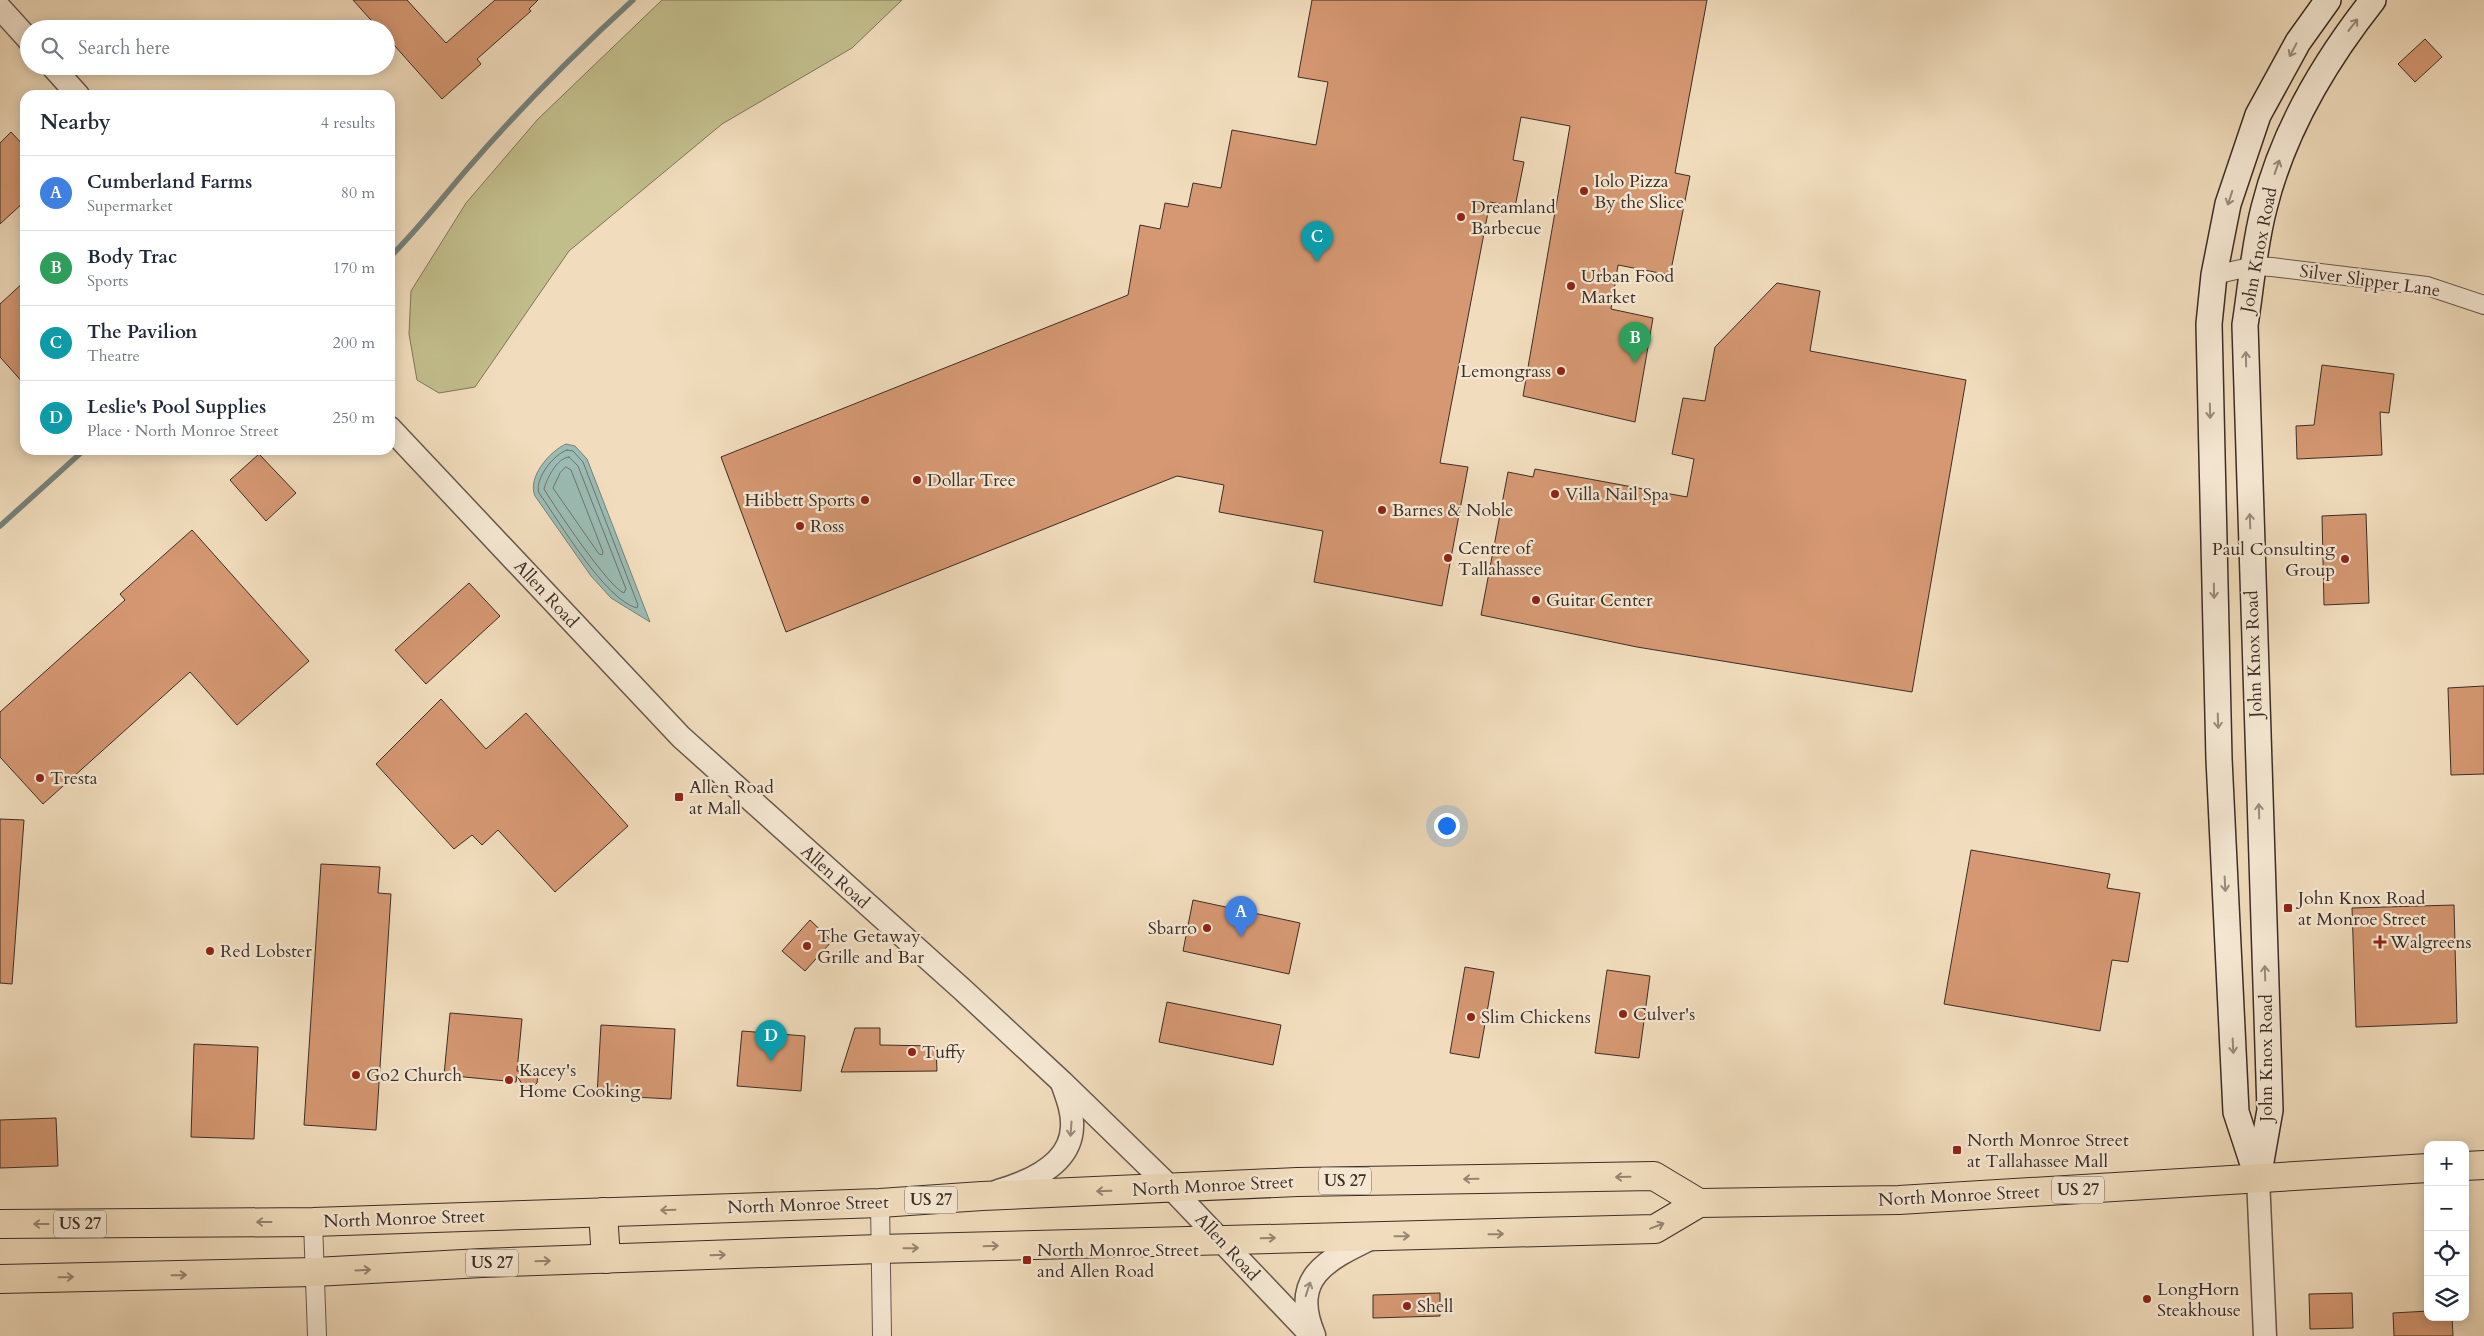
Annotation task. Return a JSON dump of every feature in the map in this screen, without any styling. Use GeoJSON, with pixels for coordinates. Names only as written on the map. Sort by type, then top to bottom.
{"type":"FeatureCollection","features":[{"type":"Feature","properties":{"kind":"main road","name":"John Knox Road"},"geometry":{"type":"LineString","coordinates":[[2258,1178],[2236,1112],[2219,759],[2209,324],[2216,263],[2228,204],[2258,115],[2298,42],[2328,0]]}},
{"type":"Feature","properties":{"kind":"main road","name":"John Knox Road"},"geometry":{"type":"LineString","coordinates":[[2258,1178],[2270,1110],[2245,334],[2264,209],[2278,163],[2307,96],[2346,34],[2373,0]]}},
{"type":"Feature","properties":{"kind":"main road"},"geometry":{"type":"LineString","coordinates":[[2469,1166],[2484,1165]]}},
{"type":"Feature","properties":{"kind":"main road","name":"North Monroe Street"},"geometry":{"type":"LineString","coordinates":[[0,1278],[315,1272],[482,1263],[1219,1238],[1655,1229],[1699,1203],[1899,1200],[2424,1168]]}},
{"type":"Feature","properties":{"kind":"main road","name":"North Monroe Street"},"geometry":{"type":"LineString","coordinates":[[0,1224],[313,1222],[880,1203],[982,1196],[1307,1182],[1654,1176],[1699,1203]]}},
{"type":"Feature","properties":{"kind":"main road"},"geometry":{"type":"LineString","coordinates":[[603,1212],[606,1259]]}},
{"type":"Feature","properties":{"kind":"street"},"geometry":{"type":"LineString","coordinates":[[0,8],[20,30]]}},
{"type":"Feature","properties":{"kind":"street"},"geometry":{"type":"LineString","coordinates":[[60,75],[74,90]]}},
{"type":"Feature","properties":{"kind":"street","name":"Silver Slipper Lane"},"geometry":{"type":"LineString","coordinates":[[2216,263],[2427,286],[2484,305]]}},
{"type":"Feature","properties":{"kind":"street","name":"Allen Road"},"geometry":{"type":"LineString","coordinates":[[395,433],[681,737],[963,990],[1062,1082],[1170,1187],[1313,1336]]}},
{"type":"Feature","properties":{"kind":"street"},"geometry":{"type":"LineString","coordinates":[[982,1196],[1036,1176],[1051,1167],[1063,1154],[1072,1128],[1070,1107],[1062,1082]]}},
{"type":"Feature","properties":{"kind":"street"},"geometry":{"type":"LineString","coordinates":[[2258,1178],[2265,1336]]}},
{"type":"Feature","properties":{"kind":"street"},"geometry":{"type":"LineString","coordinates":[[880,1203],[879,1249],[882,1336]]}},
{"type":"Feature","properties":{"kind":"street"},"geometry":{"type":"LineString","coordinates":[[313,1222],[317,1336]]}},
{"type":"Feature","properties":{"kind":"street"},"geometry":{"type":"LineString","coordinates":[[1313,1336],[1305,1308],[1306,1294],[1310,1283],[1326,1263],[1339,1254],[1375,1236]]}},
{"type":"Feature","properties":{"kind":"shaded area"},"geometry":{"type":"Polygon","coordinates":[[[662,0],[902,0],[852,48],[722,124],[569,251],[475,387],[439,393],[417,380],[409,334],[411,291],[466,203],[538,119],[662,0]]]}},
{"type":"Feature","properties":{"kind":"water"},"geometry":{"type":"Polygon","coordinates":[[[566,444],[575,446],[587,459],[650,622],[611,598],[591,576],[535,496],[533,489],[537,473],[553,452],[566,444]]]}},
{"type":"Feature","properties":{"kind":"building"},"geometry":{"type":"Polygon","coordinates":[[[353,0],[407,0],[446,43],[495,0],[538,0],[529,9],[531,11],[477,59],[481,64],[442,99],[395,46],[395,20],[371,20],[353,0]]]}},
{"type":"Feature","properties":{"kind":"building"},"geometry":{"type":"Polygon","coordinates":[[[1312,0],[1707,0],[1675,173],[1690,176],[1670,275],[1618,265],[1611,309],[1653,318],[1635,422],[1523,396],[1570,126],[1521,117],[1513,160],[1524,162],[1515,207],[1490,202],[1440,463],[1468,467],[1442,606],[1314,582],[1323,531],[1219,512],[1224,485],[1177,476],[786,632],[721,457],[1128,295],[1140,225],[1160,229],[1165,203],[1188,207],[1193,183],[1221,188],[1232,130],[1316,145],[1328,82],[1298,77],[1312,0]]]}},
{"type":"Feature","properties":{"kind":"building"},"geometry":{"type":"Polygon","coordinates":[[[2425,39],[2442,57],[2415,82],[2398,64],[2425,39]]]}},
{"type":"Feature","properties":{"kind":"building"},"geometry":{"type":"Polygon","coordinates":[[[11,132],[20,142],[20,206],[0,224],[0,143],[11,132]]]}},
{"type":"Feature","properties":{"kind":"building"},"geometry":{"type":"Polygon","coordinates":[[[1777,283],[1820,291],[1810,351],[1966,380],[1912,692],[1637,647],[1481,615],[1508,472],[1533,477],[1535,469],[1687,497],[1694,459],[1672,454],[1683,398],[1705,401],[1715,347],[1777,283]]]}},
{"type":"Feature","properties":{"kind":"building"},"geometry":{"type":"Polygon","coordinates":[[[20,286],[20,379],[0,357],[0,304],[20,286]]]}},
{"type":"Feature","properties":{"kind":"building"},"geometry":{"type":"Polygon","coordinates":[[[2322,365],[2394,374],[2389,413],[2380,412],[2382,455],[2297,459],[2296,426],[2314,425],[2322,365]]]}},
{"type":"Feature","properties":{"kind":"building"},"geometry":{"type":"Polygon","coordinates":[[[260,455],[296,493],[266,521],[230,480],[260,455]]]}},
{"type":"Feature","properties":{"kind":"building","name":"Paul Consulting Group"},"geometry":{"type":"Polygon","coordinates":[[[2366,514],[2369,603],[2324,605],[2322,516],[2366,514]]]}},
{"type":"Feature","properties":{"kind":"building"},"geometry":{"type":"Polygon","coordinates":[[[192,530],[309,661],[237,725],[190,672],[43,804],[0,757],[0,712],[125,600],[120,594],[192,530]]]}},
{"type":"Feature","properties":{"kind":"building"},"geometry":{"type":"Polygon","coordinates":[[[469,583],[500,616],[426,684],[395,650],[469,583]]]}},
{"type":"Feature","properties":{"kind":"building"},"geometry":{"type":"Polygon","coordinates":[[[2484,686],[2484,774],[2451,775],[2448,688],[2484,686]]]}},
{"type":"Feature","properties":{"kind":"building"},"geometry":{"type":"Polygon","coordinates":[[[441,699],[486,749],[526,713],[628,826],[555,892],[498,830],[482,845],[472,835],[454,849],[376,764],[441,699]]]}},
{"type":"Feature","properties":{"kind":"building"},"geometry":{"type":"Polygon","coordinates":[[[0,819],[24,820],[12,984],[0,983],[0,819]]]}},
{"type":"Feature","properties":{"kind":"building"},"geometry":{"type":"Polygon","coordinates":[[[1971,850],[2110,874],[2107,888],[2140,893],[2128,962],[2112,960],[2100,1031],[1944,1004],[1971,850]]]}},
{"type":"Feature","properties":{"kind":"building"},"geometry":{"type":"Polygon","coordinates":[[[321,864],[380,867],[378,893],[391,894],[376,1130],[304,1125],[321,864]]]}},
{"type":"Feature","properties":{"kind":"building"},"geometry":{"type":"Polygon","coordinates":[[[1193,900],[1300,923],[1289,974],[1183,951],[1193,900]]]}},
{"type":"Feature","properties":{"kind":"building"},"geometry":{"type":"Polygon","coordinates":[[[2454,905],[2457,1023],[2356,1027],[2352,908],[2454,905]]]}},
{"type":"Feature","properties":{"kind":"building","name":"The Getaway Grille and Bar"},"geometry":{"type":"Polygon","coordinates":[[[810,920],[832,941],[805,971],[782,951],[810,920]]]}},
{"type":"Feature","properties":{"kind":"building","name":"Slim Chickens"},"geometry":{"type":"Polygon","coordinates":[[[1465,967],[1494,972],[1479,1058],[1450,1053],[1465,967]]]}},
{"type":"Feature","properties":{"kind":"building","name":"Culver's"},"geometry":{"type":"Polygon","coordinates":[[[1607,970],[1650,976],[1639,1058],[1595,1053],[1607,970]]]}},
{"type":"Feature","properties":{"kind":"building"},"geometry":{"type":"Polygon","coordinates":[[[1167,1002],[1281,1025],[1273,1065],[1159,1042],[1167,1002]]]}},
{"type":"Feature","properties":{"kind":"building"},"geometry":{"type":"Polygon","coordinates":[[[450,1013],[522,1019],[517,1071],[534,1071],[538,1076],[537,1083],[527,1092],[517,1076],[516,1082],[444,1075],[450,1013]]]}},
{"type":"Feature","properties":{"kind":"building"},"geometry":{"type":"Polygon","coordinates":[[[601,1025],[675,1029],[671,1099],[597,1095],[601,1025]]]}},
{"type":"Feature","properties":{"kind":"building"},"geometry":{"type":"Polygon","coordinates":[[[855,1028],[880,1028],[880,1045],[936,1046],[937,1071],[841,1072],[855,1028]]]}},
{"type":"Feature","properties":{"kind":"building"},"geometry":{"type":"Polygon","coordinates":[[[742,1031],[805,1036],[801,1091],[737,1086],[742,1031]]]}},
{"type":"Feature","properties":{"kind":"building"},"geometry":{"type":"Polygon","coordinates":[[[194,1044],[258,1047],[254,1139],[191,1137],[194,1044]]]}},
{"type":"Feature","properties":{"kind":"building"},"geometry":{"type":"Polygon","coordinates":[[[56,1118],[58,1166],[0,1168],[0,1120],[56,1118]]]}},
{"type":"Feature","properties":{"kind":"building","name":"Shell"},"geometry":{"type":"Polygon","coordinates":[[[1440,1293],[1440,1316],[1373,1318],[1373,1295],[1440,1293]]]}},
{"type":"Feature","properties":{"kind":"building"},"geometry":{"type":"Polygon","coordinates":[[[2352,1293],[2353,1328],[2310,1329],[2309,1294],[2352,1293]]]}},
{"type":"Feature","properties":{"kind":"building"},"geometry":{"type":"Polygon","coordinates":[[[2424,1311],[2424,1321],[2452,1321],[2453,1336],[2394,1336],[2393,1313],[2424,1311]]]}},
{"type":"Feature","properties":{"kind":"waterway"},"geometry":{"type":"LineString","coordinates":[[395,252],[527,103],[633,0]]}},
{"type":"Feature","properties":{"kind":"waterway"},"geometry":{"type":"LineString","coordinates":[[0,526],[78,455]]}},
{"type":"Feature","properties":{"kind":"place","name":"Iolo Pizza By the Slice"},"geometry":{"type":"Point","coordinates":[1584,191]}},
{"type":"Feature","properties":{"kind":"place","name":"Dreamland Barbecue"},"geometry":{"type":"Point","coordinates":[1461,217]}},
{"type":"Feature","properties":{"kind":"place","name":"The Pavilion"},"geometry":{"type":"Point","coordinates":[1317,262]}},
{"type":"Feature","properties":{"kind":"place","name":"Urban Food Market"},"geometry":{"type":"Point","coordinates":[1571,286]}},
{"type":"Feature","properties":{"kind":"place","name":"Body Trac"},"geometry":{"type":"Point","coordinates":[1635,363]}},
{"type":"Feature","properties":{"kind":"place","name":"Lemongrass"},"geometry":{"type":"Point","coordinates":[1561,371]}},
{"type":"Feature","properties":{"kind":"place","name":"Dollar Tree"},"geometry":{"type":"Point","coordinates":[917,480]}},
{"type":"Feature","properties":{"kind":"place","name":"Villa Nail Spa"},"geometry":{"type":"Point","coordinates":[1555,494]}},
{"type":"Feature","properties":{"kind":"place","name":"Hibbett Sports"},"geometry":{"type":"Point","coordinates":[865,500]}},
{"type":"Feature","properties":{"kind":"place","name":"Barnes & Noble"},"geometry":{"type":"Point","coordinates":[1382,510]}},
{"type":"Feature","properties":{"kind":"place","name":"Ross"},"geometry":{"type":"Point","coordinates":[800,526]}},
{"type":"Feature","properties":{"kind":"place","name":"Centre of Tallahassee"},"geometry":{"type":"Point","coordinates":[1448,558]}},
{"type":"Feature","properties":{"kind":"place","name":"Paul Consulting Group"},"geometry":{"type":"Point","coordinates":[2345,559]}},
{"type":"Feature","properties":{"kind":"place","name":"Guitar Center"},"geometry":{"type":"Point","coordinates":[1536,600]}},
{"type":"Feature","properties":{"kind":"place","name":"Tresta"},"geometry":{"type":"Point","coordinates":[40,778]}},
{"type":"Feature","properties":{"kind":"place","name":"Allen Road at Mall"},"geometry":{"type":"Point","coordinates":[679,797]}},
{"type":"Feature","properties":{"kind":"place","name":"John Knox Road at Monroe Street"},"geometry":{"type":"Point","coordinates":[2288,908]}},
{"type":"Feature","properties":{"kind":"place","name":"Sbarro"},"geometry":{"type":"Point","coordinates":[1207,928]}},
{"type":"Feature","properties":{"kind":"place","name":"Cumberland Farms"},"geometry":{"type":"Point","coordinates":[1241,937]}},
{"type":"Feature","properties":{"kind":"place","name":"Walgreens"},"geometry":{"type":"Point","coordinates":[2380,942]}},
{"type":"Feature","properties":{"kind":"place","name":"The Getaway Grille and Bar"},"geometry":{"type":"Point","coordinates":[807,946]}},
{"type":"Feature","properties":{"kind":"place","name":"Red Lobster"},"geometry":{"type":"Point","coordinates":[210,951]}},
{"type":"Feature","properties":{"kind":"place","name":"Culver's"},"geometry":{"type":"Point","coordinates":[1623,1014]}},
{"type":"Feature","properties":{"kind":"place","name":"Slim Chickens"},"geometry":{"type":"Point","coordinates":[1471,1017]}},
{"type":"Feature","properties":{"kind":"place","name":"Tuffy"},"geometry":{"type":"Point","coordinates":[912,1052]}},
{"type":"Feature","properties":{"kind":"place","name":"Leslie's Pool Supplies"},"geometry":{"type":"Point","coordinates":[771,1061]}},
{"type":"Feature","properties":{"kind":"place","name":"Go2 Church"},"geometry":{"type":"Point","coordinates":[356,1075]}},
{"type":"Feature","properties":{"kind":"place","name":"Kacey's Home Cooking"},"geometry":{"type":"Point","coordinates":[509,1080]}},
{"type":"Feature","properties":{"kind":"place","name":"North Monroe Street at Tallahassee Mall"},"geometry":{"type":"Point","coordinates":[1957,1150]}},
{"type":"Feature","properties":{"kind":"place","name":"North Monroe Street and Allen Road"},"geometry":{"type":"Point","coordinates":[1027,1260]}},
{"type":"Feature","properties":{"kind":"place","name":"LongHorn Steakhouse"},"geometry":{"type":"Point","coordinates":[2147,1299]}},
{"type":"Feature","properties":{"kind":"place","name":"Shell"},"geometry":{"type":"Point","coordinates":[1407,1306]}}]}
